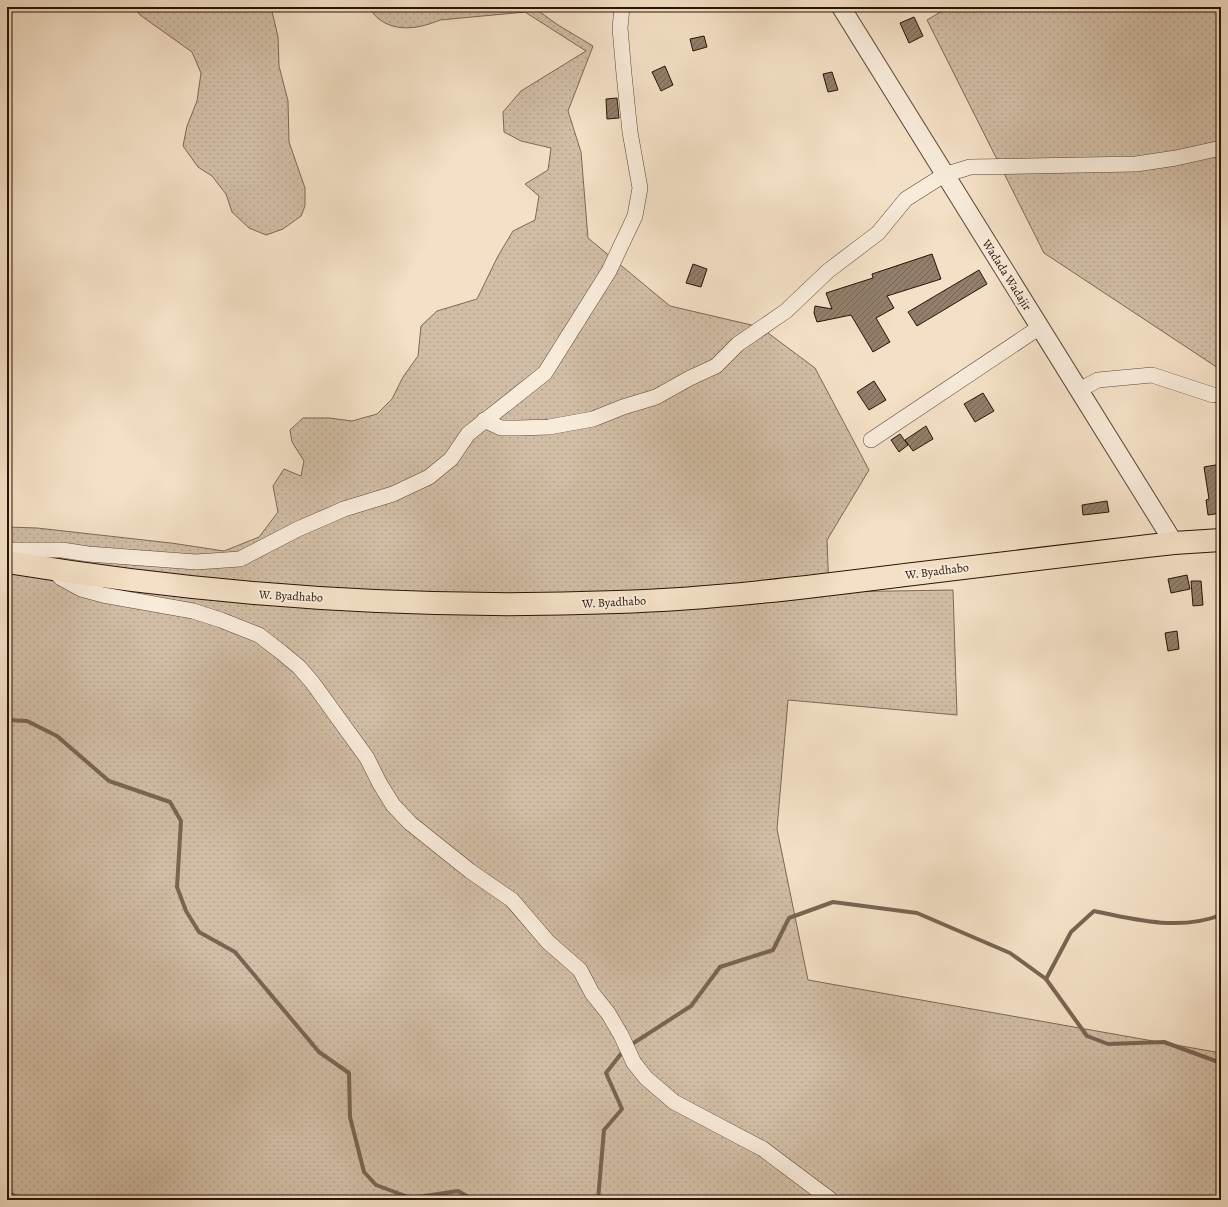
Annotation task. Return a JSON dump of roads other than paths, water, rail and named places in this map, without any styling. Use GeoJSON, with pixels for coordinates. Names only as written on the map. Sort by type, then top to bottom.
{"type":"FeatureCollection","features":[{"type":"Feature","properties":{"kind":"main road","name":"W. Byadhabo"},"geometry":{"type":"LineString","coordinates":[[7,562],[144,582],[274,596],[536,605],[620,602],[748,594],[1174,543],[1221,540]]}},
{"type":"Feature","properties":{"kind":"street"},"geometry":{"type":"LineString","coordinates":[[7,550],[62,550],[88,554],[196,562],[240,559],[298,529],[344,509],[393,494],[429,477],[451,459],[468,434],[545,373],[609,271],[634,216],[640,188],[630,132],[624,74],[620,28],[622,7]]}},
{"type":"Feature","properties":{"kind":"street","name":"Wadada Wadajir"},"geometry":{"type":"LineString","coordinates":[[841,7],[1174,543]]}},
{"type":"Feature","properties":{"kind":"street"},"geometry":{"type":"LineString","coordinates":[[484,420],[501,428],[518,428],[549,427],[593,419],[623,407],[656,397],[690,378],[716,366],[738,344],[786,311],[828,271],[878,234],[906,199],[944,175],[970,167],[1136,164],[1176,158],[1221,148]]}},
{"type":"Feature","properties":{"kind":"street"},"geometry":{"type":"LineString","coordinates":[[871,440],[1040,327]]}},
{"type":"Feature","properties":{"kind":"street"},"geometry":{"type":"LineString","coordinates":[[1079,390],[1098,380],[1152,375],[1213,395]]}},
{"type":"Feature","properties":{"kind":"street"},"geometry":{"type":"LineString","coordinates":[[53,569],[60,578],[81,589],[103,595],[193,611],[259,635],[299,667],[312,682],[367,758],[380,784],[394,805],[410,823],[470,871],[512,900],[548,942],[580,970],[592,993],[614,1024],[634,1063],[646,1078],[674,1102],[763,1149],[831,1200]]}},
{"type":"Feature","properties":{"kind":"waterway"},"geometry":{"type":"LineString","coordinates":[[7,720],[27,721],[57,736],[109,781],[170,802],[181,821],[177,887],[186,911],[199,932],[235,952],[319,1052],[349,1073],[350,1117],[364,1172],[376,1185],[411,1198],[458,1191],[474,1200]]}},
{"type":"Feature","properties":{"kind":"waterway"},"geometry":{"type":"LineString","coordinates":[[629,1046],[691,1006],[720,967],[773,950],[789,918],[833,902],[917,913],[1010,953],[1046,979],[1087,1036],[1108,1044],[1164,1042],[1221,1063]]}},
{"type":"Feature","properties":{"kind":"waterway"},"geometry":{"type":"LineString","coordinates":[[1046,979],[1071,932],[1094,911],[1126,918],[1174,923],[1205,920],[1221,915]]}},
{"type":"Feature","properties":{"kind":"waterway"},"geometry":{"type":"LineString","coordinates":[[598,1200],[604,1130],[622,1109],[606,1073],[624,1050]]}},
{"type":"Feature","properties":{"kind":"waterway"},"geometry":{"type":"LineString","coordinates":[[7,1192],[23,1200]]}}]}
